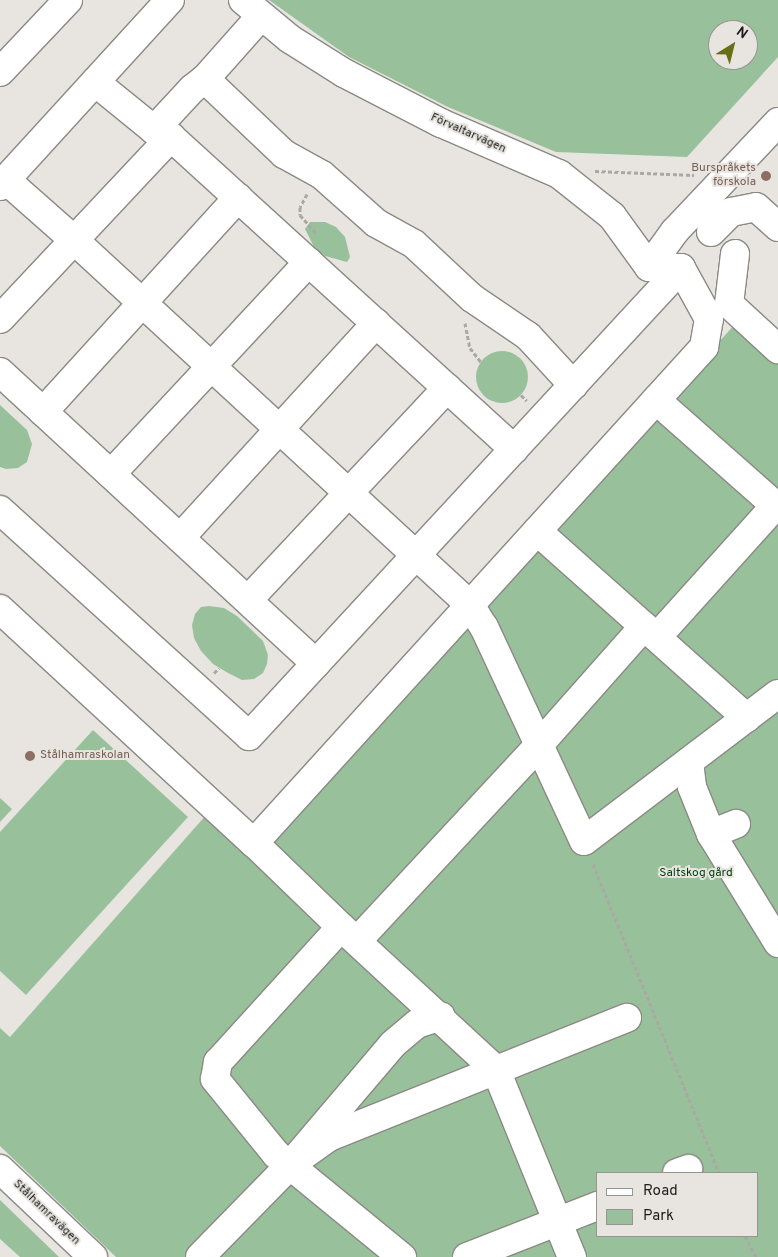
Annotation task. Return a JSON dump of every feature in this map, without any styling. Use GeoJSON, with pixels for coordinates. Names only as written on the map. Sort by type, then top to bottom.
{"type":"FeatureCollection","features":[{"type":"Feature","properties":{"kind":"street"},"geometry":{"type":"LineString","coordinates":[[0,72],[68,0]]}},
{"type":"Feature","properties":{"kind":"street"},"geometry":{"type":"LineString","coordinates":[[170,0],[3,183],[74,240],[143,302],[470,605],[484,627],[584,841],[689,762],[767,707],[650,632],[537,531]]}},
{"type":"Feature","properties":{"kind":"street"},"geometry":{"type":"LineString","coordinates":[[0,319],[74,240],[162,134],[192,89],[205,79],[252,8]]}},
{"type":"Feature","properties":{"kind":"street","name":"Förvaltarvägen"},"geometry":{"type":"LineString","coordinates":[[252,8],[290,39],[344,73],[441,123],[559,174],[612,216],[649,267]]}},
{"type":"Feature","properties":{"kind":"street"},"geometry":{"type":"LineString","coordinates":[[205,79],[284,154],[322,175],[376,223],[414,244],[472,298],[528,336],[573,385]]}},
{"type":"Feature","properties":{"kind":"street"},"geometry":{"type":"LineString","coordinates":[[95,82],[162,134],[238,198],[514,449]]}},
{"type":"Feature","properties":{"kind":"street"},"geometry":{"type":"LineString","coordinates":[[649,267],[675,232],[778,122]]}},
{"type":"Feature","properties":{"kind":"street"},"geometry":{"type":"LineString","coordinates":[[43,412],[238,198]]}},
{"type":"Feature","properties":{"kind":"street"},"geometry":{"type":"LineString","coordinates":[[712,232],[731,212],[756,207],[778,227]]}},
{"type":"Feature","properties":{"kind":"street"},"geometry":{"type":"LineString","coordinates":[[735,254],[729,304],[778,348]]}},
{"type":"Feature","properties":{"kind":"street"},"geometry":{"type":"LineString","coordinates":[[111,474],[309,262]]}},
{"type":"Feature","properties":{"kind":"street"},"geometry":{"type":"LineString","coordinates":[[649,267],[681,268]]}},
{"type":"Feature","properties":{"kind":"street"},"geometry":{"type":"LineString","coordinates":[[0,510],[249,736],[681,268]]}},
{"type":"Feature","properties":{"kind":"street"},"geometry":{"type":"LineString","coordinates":[[254,843],[704,346],[710,319],[681,268]]}},
{"type":"Feature","properties":{"kind":"street"},"geometry":{"type":"LineString","coordinates":[[180,538],[376,323]]}},
{"type":"Feature","properties":{"kind":"street"},"geometry":{"type":"LineString","coordinates":[[0,372],[316,664]]}},
{"type":"Feature","properties":{"kind":"street"},"geometry":{"type":"LineString","coordinates":[[248,600],[447,388]]}},
{"type":"Feature","properties":{"kind":"street"},"geometry":{"type":"LineString","coordinates":[[402,1257],[291,1164],[276,1154],[215,1079],[218,1062],[538,746],[650,632],[774,498],[656,400]]}},
{"type":"Feature","properties":{"kind":"street"},"geometry":{"type":"LineString","coordinates":[[0,609],[441,1016],[496,1070],[572,1257]]}},
{"type":"Feature","properties":{"kind":"street"},"geometry":{"type":"LineString","coordinates":[[689,762],[692,787],[724,829],[778,943]]}},
{"type":"Feature","properties":{"kind":"street"},"geometry":{"type":"LineString","coordinates":[[200,1257],[291,1164],[393,1044],[416,1024],[441,1016]]}},
{"type":"Feature","properties":{"kind":"street"},"geometry":{"type":"LineString","coordinates":[[291,1164],[328,1137],[627,1018]]}},
{"type":"Feature","properties":{"kind":"street","name":"Stålhamravägen"},"geometry":{"type":"LineString","coordinates":[[0,1169],[92,1257]]}},
{"type":"Feature","properties":{"kind":"street"},"geometry":{"type":"LineString","coordinates":[[468,1257],[596,1206]]}},
{"type":"Feature","properties":{"kind":"path"},"geometry":{"type":"LineString","coordinates":[[559,174],[623,170],[724,179]]}},
{"type":"Feature","properties":{"kind":"path"},"geometry":{"type":"LineString","coordinates":[[308,224],[300,215],[300,207],[305,196],[322,175]]}},
{"type":"Feature","properties":{"kind":"path"},"geometry":{"type":"LineString","coordinates":[[472,298],[466,312],[464,326],[470,348],[481,362]]}},
{"type":"Feature","properties":{"kind":"path"},"geometry":{"type":"LineString","coordinates":[[584,841],[719,1172]]}},
{"type":"Feature","properties":{"kind":"path"},"geometry":{"type":"LineString","coordinates":[[746,1237],[756,1257]]}},
{"type":"Feature","properties":{"kind":"green space"},"geometry":{"type":"Polygon","coordinates":[[[269,0],[778,0],[778,57],[687,157],[556,152],[448,107],[349,57],[269,0]]]}},
{"type":"Feature","properties":{"kind":"green space"},"geometry":{"type":"Polygon","coordinates":[[[310,222],[325,222],[336,227],[345,237],[350,257],[347,262],[325,256],[314,247],[305,229],[310,222]]]}},
{"type":"Feature","properties":{"kind":"green space","name":"Saltskog gård"},"geometry":{"type":"Polygon","coordinates":[[[737,322],[778,338],[778,1257],[116,1257],[0,1146],[0,1028],[10,1037],[207,814],[251,856],[737,322]]]}},
{"type":"Feature","properties":{"kind":"green space"},"geometry":{"type":"Polygon","coordinates":[[[497,351],[507,351],[521,358],[528,372],[528,382],[521,396],[507,403],[497,403],[487,399],[480,392],[476,382],[476,372],[480,362],[487,355],[497,351]]]}},
{"type":"Feature","properties":{"kind":"green space"},"geometry":{"type":"Polygon","coordinates":[[[0,405],[27,430],[32,444],[27,462],[18,468],[6,469],[0,467],[0,405]]]}},
{"type":"Feature","properties":{"kind":"green space"},"geometry":{"type":"Polygon","coordinates":[[[201,607],[224,608],[237,616],[263,641],[268,655],[263,673],[254,679],[242,680],[213,664],[201,651],[194,638],[192,625],[195,614],[201,607]]]}},
{"type":"Feature","properties":{"kind":"green space"},"geometry":{"type":"Polygon","coordinates":[[[93,730],[188,817],[26,995],[0,971],[0,832],[93,730]]]}},
{"type":"Feature","properties":{"kind":"green space"},"geometry":{"type":"Polygon","coordinates":[[[0,798],[12,809],[0,822],[0,798]]]}},
{"type":"Feature","properties":{"kind":"green space"},"geometry":{"type":"Polygon","coordinates":[[[0,1200],[59,1257],[20,1257],[0,1239],[0,1200]]]}},
{"type":"Feature","properties":{"kind":"place","name":"Burspråkets förskola"},"geometry":{"type":"Point","coordinates":[766,176]}},
{"type":"Feature","properties":{"kind":"place","name":"Stålhamraskolan"},"geometry":{"type":"Point","coordinates":[30,756]}}]}
